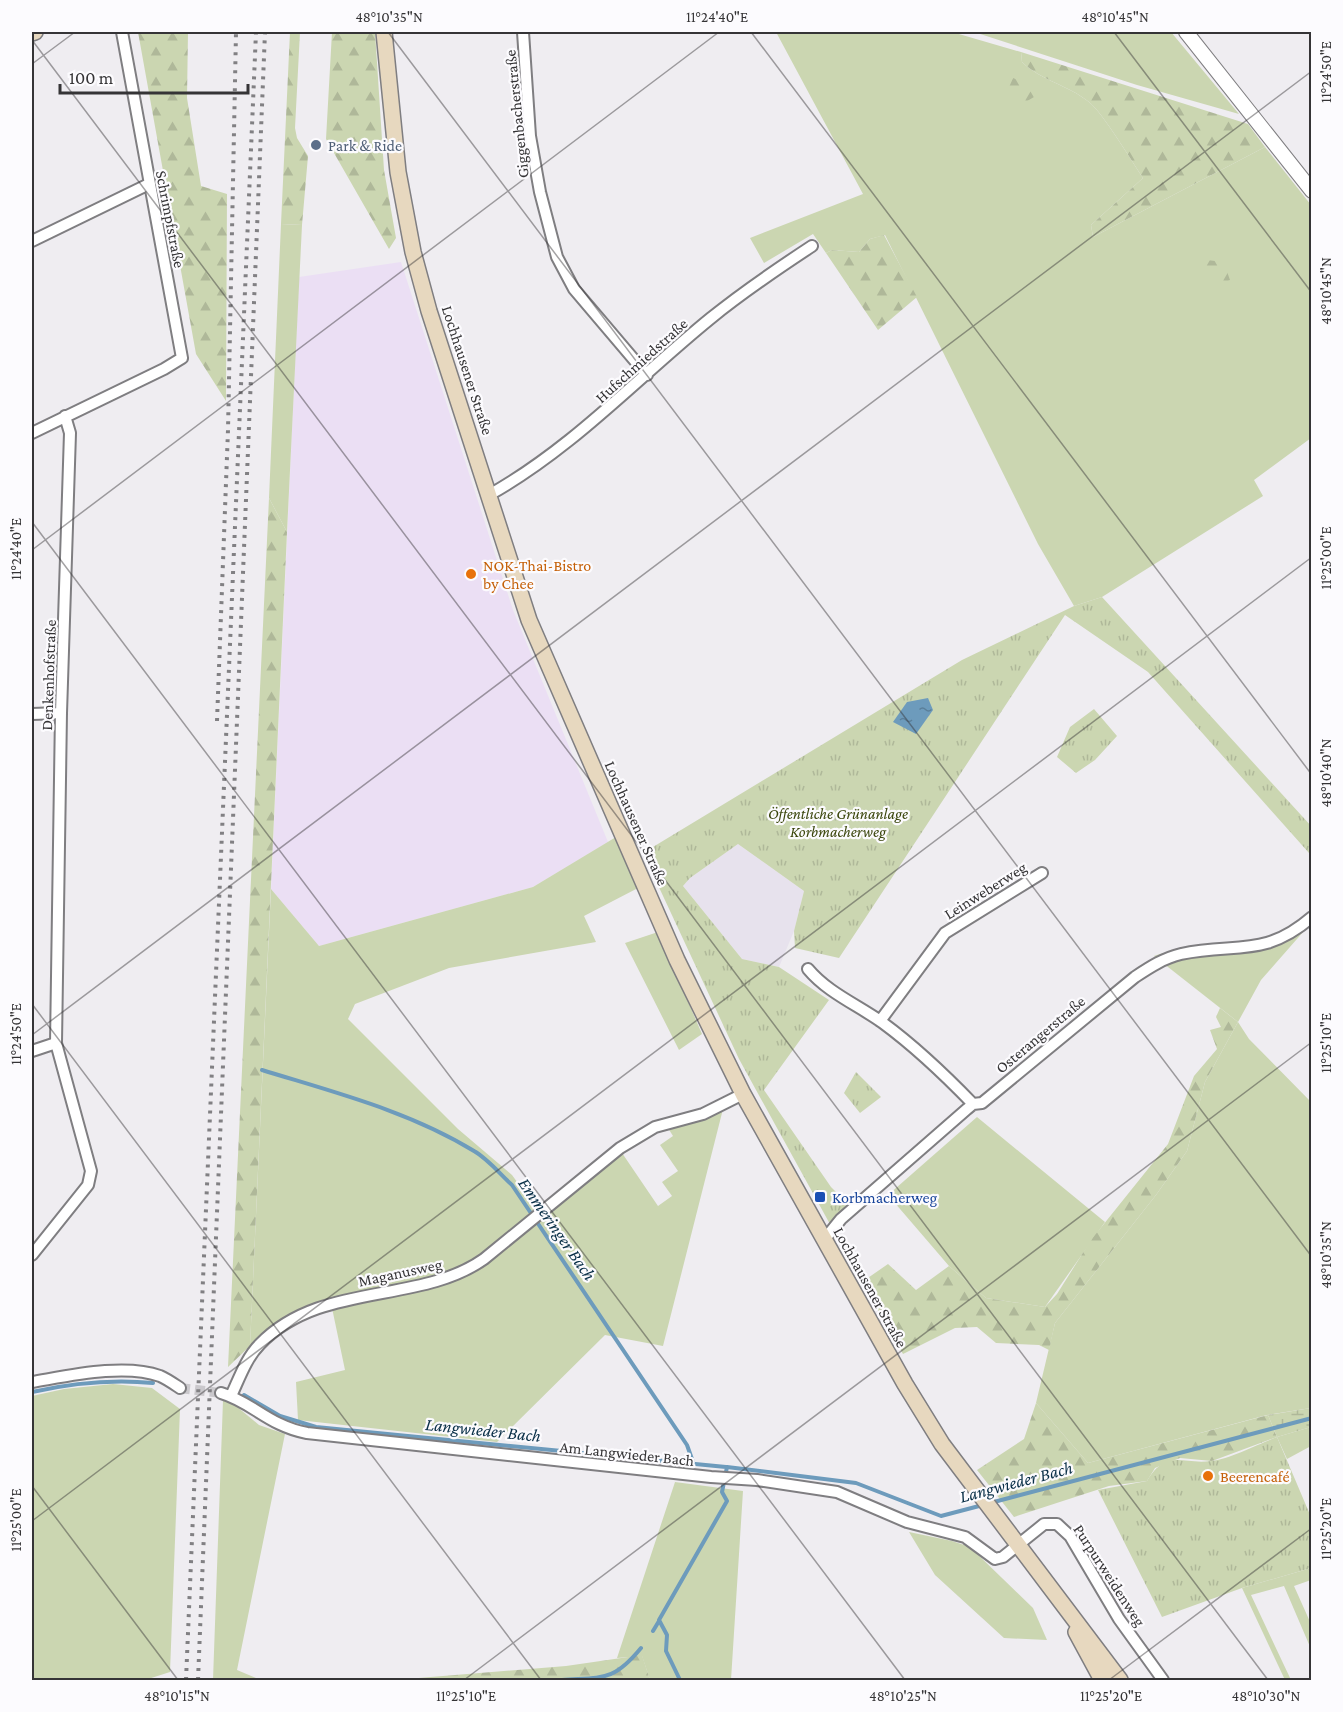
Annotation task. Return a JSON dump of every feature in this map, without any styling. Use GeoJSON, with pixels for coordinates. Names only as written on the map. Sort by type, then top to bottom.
{"type":"FeatureCollection","features":[{"type":"Feature","properties":{"kind":"main road","name":"Lochhausener Straße"},"geometry":{"type":"LineString","coordinates":[[384,32],[392,125],[413,252],[429,310],[529,620],[677,960],[743,1094],[905,1384],[942,1444],[1120,1680]]}},
{"type":"Feature","properties":{"kind":"main road","name":"Lochhausener Straße"},"geometry":{"type":"LineString","coordinates":[[1030,1558],[1102,1680]]}},
{"type":"Feature","properties":{"kind":"street","name":"Schrimpfstraße"},"geometry":{"type":"LineString","coordinates":[[65,416],[182,358],[122,32]]}},
{"type":"Feature","properties":{"kind":"street","name":"Giggenbacherstraße"},"geometry":{"type":"LineString","coordinates":[[523,32],[530,136],[540,192],[557,257],[573,289],[647,375]]}},
{"type":"Feature","properties":{"kind":"street"},"geometry":{"type":"LineString","coordinates":[[1186,32],[1311,191]]}},
{"type":"Feature","properties":{"kind":"street"},"geometry":{"type":"LineString","coordinates":[[32,241],[149,184]]}},
{"type":"Feature","properties":{"kind":"street","name":"Hufschmiedstraße"},"geometry":{"type":"LineString","coordinates":[[489,495],[534,468],[584,430],[752,285],[812,246]]}},
{"type":"Feature","properties":{"kind":"street"},"geometry":{"type":"LineString","coordinates":[[32,433],[65,416]]}},
{"type":"Feature","properties":{"kind":"street","name":"Denkenhofstraße"},"geometry":{"type":"LineString","coordinates":[[32,1255],[88,1185],[91,1171],[56,1043],[70,433],[65,416]]}},
{"type":"Feature","properties":{"kind":"street"},"geometry":{"type":"LineString","coordinates":[[32,714],[62,713]]}},
{"type":"Feature","properties":{"kind":"street","name":"Leinweberweg"},"geometry":{"type":"LineString","coordinates":[[880,1021],[945,933],[1042,873]]}},
{"type":"Feature","properties":{"kind":"street","name":"Osterangerstraße"},"geometry":{"type":"LineString","coordinates":[[824,1240],[841,1219],[973,1104],[982,1103],[1114,992],[1157,963],[1179,954],[1250,948],[1273,942],[1300,927],[1311,917]]}},
{"type":"Feature","properties":{"kind":"street"},"geometry":{"type":"LineString","coordinates":[[808,969],[819,982],[880,1021],[924,1054],[973,1104]]}},
{"type":"Feature","properties":{"kind":"street"},"geometry":{"type":"LineString","coordinates":[[32,1051],[56,1043]]}},
{"type":"Feature","properties":{"kind":"street","name":"Maganusweg"},"geometry":{"type":"LineString","coordinates":[[226,1395],[260,1344],[290,1323],[348,1298],[406,1288],[459,1274],[484,1259],[620,1148],[655,1127],[703,1113],[743,1094]]}},
{"type":"Feature","properties":{"kind":"street"},"geometry":{"type":"LineString","coordinates":[[32,1383],[88,1372],[114,1371],[160,1376],[180,1388]]}},
{"type":"Feature","properties":{"kind":"street","name":"Am Langwieder Bach"},"geometry":{"type":"LineString","coordinates":[[226,1395],[273,1423],[307,1433],[730,1478],[837,1492],[907,1522],[965,1537],[995,1559],[1019,1544]]}},
{"type":"Feature","properties":{"kind":"street","name":"Purpurweidenweg"},"geometry":{"type":"LineString","coordinates":[[1019,1544],[1044,1524],[1052,1522],[1061,1526],[1074,1541],[1119,1619],[1163,1680]]}},
{"type":"Feature","properties":{"kind":"shaded area"},"geometry":{"type":"Polygon","coordinates":[[[401,262],[513,610],[608,842],[533,887],[319,946],[271,889],[299,277],[401,262]]]}},
{"type":"Feature","properties":{"kind":"shaded area"},"geometry":{"type":"Polygon","coordinates":[[[738,844],[804,891],[794,931],[779,967],[742,959],[683,886],[690,878],[738,844]]]}},
{"type":"Feature","properties":{"kind":"green space"},"geometry":{"type":"Polygon","coordinates":[[[138,32],[188,32],[187,98],[201,186],[227,194],[226,401],[196,354],[138,32]]]}},
{"type":"Feature","properties":{"kind":"green space"},"geometry":{"type":"Polygon","coordinates":[[[290,32],[300,32],[295,128],[297,138],[308,156],[302,225],[281,224],[290,32]]]}},
{"type":"Feature","properties":{"kind":"green space"},"geometry":{"type":"Polygon","coordinates":[[[332,32],[375,32],[384,170],[396,238],[389,249],[326,139],[332,32]]]}},
{"type":"Feature","properties":{"kind":"green space"},"geometry":{"type":"Polygon","coordinates":[[[776,32],[952,32],[1021,52],[1022,62],[1046,79],[1081,96],[1095,108],[1143,178],[1091,225],[1093,237],[1265,147],[1311,205],[1311,438],[1254,480],[1263,496],[1102,597],[1074,606],[1038,544],[885,235],[870,239],[859,252],[832,250],[826,253],[813,234],[764,263],[750,238],[863,194],[776,32]]]}},
{"type":"Feature","properties":{"kind":"green space"},"geometry":{"type":"Polygon","coordinates":[[[974,32],[1171,32],[1239,114],[1137,85],[974,32]]]}},
{"type":"Feature","properties":{"kind":"green space"},"geometry":{"type":"Polygon","coordinates":[[[1021,52],[1248,124],[1265,147],[1093,237],[1091,225],[1143,178],[1095,108],[1081,96],[1046,79],[1022,62],[1021,52]]]}},
{"type":"Feature","properties":{"kind":"green space"},"geometry":{"type":"Polygon","coordinates":[[[1013,78],[1031,85],[1034,97],[1017,107],[1004,99],[1013,78]]]}},
{"type":"Feature","properties":{"kind":"green space"},"geometry":{"type":"Polygon","coordinates":[[[281,224],[302,225],[287,532],[269,498],[281,224]]]}},
{"type":"Feature","properties":{"kind":"green space"},"geometry":{"type":"Polygon","coordinates":[[[884,235],[917,297],[878,330],[826,253],[832,250],[859,252],[870,239],[884,235]]]}},
{"type":"Feature","properties":{"kind":"green space"},"geometry":{"type":"Polygon","coordinates":[[[1207,260],[1225,266],[1230,280],[1219,285],[1204,279],[1199,266],[1207,260]]]}},
{"type":"Feature","properties":{"kind":"green space"},"geometry":{"type":"Polygon","coordinates":[[[269,498],[287,532],[250,1346],[228,1367],[269,498]]]}},
{"type":"Feature","properties":{"kind":"green space","name":"Öffentliche Grünanlage Korbmacherweg"},"geometry":{"type":"Polygon","coordinates":[[[1102,597],[1312,827],[1311,860],[1309,853],[1148,672],[1065,615],[839,958],[795,948],[794,931],[804,891],[738,844],[690,878],[683,886],[742,959],[779,967],[829,1000],[764,1090],[831,1187],[852,1208],[831,1226],[739,1059],[643,853],[962,660],[1074,606],[1102,597]]]}},
{"type":"Feature","properties":{"kind":"green space"},"geometry":{"type":"Polygon","coordinates":[[[1094,709],[1117,736],[1095,760],[1076,773],[1057,757],[1070,727],[1094,709]]]}},
{"type":"Feature","properties":{"kind":"green space"},"geometry":{"type":"Polygon","coordinates":[[[616,837],[638,888],[584,916],[596,942],[449,968],[355,1004],[348,1019],[458,1129],[512,1175],[539,1212],[471,1264],[409,1285],[369,1290],[333,1299],[288,1319],[250,1346],[271,889],[319,946],[533,887],[616,837]]]}},
{"type":"Feature","properties":{"kind":"green space"},"geometry":{"type":"Polygon","coordinates":[[[1311,923],[1261,980],[1238,1022],[1154,956],[1189,948],[1258,942],[1311,923]]]}},
{"type":"Feature","properties":{"kind":"green space"},"geometry":{"type":"Polygon","coordinates":[[[658,932],[702,1034],[679,1050],[625,943],[658,932]]]}},
{"type":"Feature","properties":{"kind":"green space"},"geometry":{"type":"Polygon","coordinates":[[[1220,1008],[1238,1022],[1205,1082],[1187,1151],[1156,1195],[1055,1323],[1049,1350],[1039,1345],[996,1343],[977,1327],[955,1328],[903,1354],[862,1282],[888,1264],[916,1290],[949,1266],[986,1298],[1045,1307],[1057,1294],[1091,1240],[1168,1144],[1194,1076],[1217,1049],[1210,1030],[1221,1027],[1216,1017],[1220,1008]]]}},
{"type":"Feature","properties":{"kind":"green space"},"geometry":{"type":"Polygon","coordinates":[[[1238,1022],[1249,1039],[1311,1102],[1311,1408],[1267,1415],[1088,1463],[1036,1403],[1055,1323],[1156,1195],[1187,1151],[1205,1082],[1238,1022]]]}},
{"type":"Feature","properties":{"kind":"green space"},"geometry":{"type":"Polygon","coordinates":[[[856,1072],[881,1097],[860,1113],[844,1093],[856,1072]]]}},
{"type":"Feature","properties":{"kind":"green space"},"geometry":{"type":"Polygon","coordinates":[[[723,1109],[663,1346],[605,1335],[497,1442],[298,1420],[296,1382],[345,1370],[332,1308],[459,1276],[620,1150],[658,1206],[672,1196],[662,1182],[678,1171],[660,1145],[673,1136],[668,1128],[723,1109]]]}},
{"type":"Feature","properties":{"kind":"green space"},"geometry":{"type":"Polygon","coordinates":[[[977,1117],[1105,1222],[1045,1307],[986,1298],[949,1266],[888,1195],[977,1117]]]}},
{"type":"Feature","properties":{"kind":"green space"},"geometry":{"type":"Polygon","coordinates":[[[113,1384],[152,1388],[180,1409],[170,1672],[145,1680],[32,1680],[32,1396],[64,1389],[113,1384]]]}},
{"type":"Feature","properties":{"kind":"green space"},"geometry":{"type":"Polygon","coordinates":[[[223,1400],[230,1401],[259,1425],[285,1434],[237,1670],[256,1680],[213,1680],[223,1400]]]}},
{"type":"Feature","properties":{"kind":"green space"},"geometry":{"type":"Polygon","coordinates":[[[1036,1403],[1088,1463],[1268,1415],[1277,1437],[1212,1461],[1180,1458],[1155,1468],[1147,1481],[1109,1486],[1014,1517],[977,1470],[1024,1439],[1036,1403]]]}},
{"type":"Feature","properties":{"kind":"green space"},"geometry":{"type":"Polygon","coordinates":[[[1311,1408],[1311,1427],[1277,1437],[1268,1415],[1311,1408]]]}},
{"type":"Feature","properties":{"kind":"green space"},"geometry":{"type":"Polygon","coordinates":[[[1311,1427],[1311,1446],[1287,1459],[1277,1437],[1311,1427]]]}},
{"type":"Feature","properties":{"kind":"green space"},"geometry":{"type":"Polygon","coordinates":[[[1277,1437],[1311,1517],[1311,1568],[1242,1588],[1162,1617],[1098,1490],[1147,1481],[1154,1471],[1168,1461],[1219,1460],[1277,1437]]]}},
{"type":"Feature","properties":{"kind":"green space"},"geometry":{"type":"Polygon","coordinates":[[[675,1482],[743,1491],[731,1680],[650,1680],[642,1656],[617,1658],[675,1482]]]}},
{"type":"Feature","properties":{"kind":"green space"},"geometry":{"type":"Polygon","coordinates":[[[909,1532],[970,1547],[1033,1608],[1047,1640],[1004,1638],[935,1575],[909,1532]]]}},
{"type":"Feature","properties":{"kind":"green space"},"geometry":{"type":"Polygon","coordinates":[[[1311,1568],[1311,1580],[1294,1586],[1311,1624],[1311,1649],[1284,1586],[1251,1595],[1291,1680],[1285,1680],[1242,1588],[1311,1568]]]}},
{"type":"Feature","properties":{"kind":"green space"},"geometry":{"type":"Polygon","coordinates":[[[642,1655],[650,1680],[394,1680],[566,1666],[642,1655]]]}},
{"type":"Feature","properties":{"kind":"water"},"geometry":{"type":"Polygon","coordinates":[[[928,698],[933,710],[916,734],[893,722],[907,702],[928,698]]]}},
{"type":"Feature","properties":{"kind":"waterway","name":"Emmeringer Bach"},"geometry":{"type":"LineString","coordinates":[[262,1070],[397,1114],[449,1137],[489,1162],[512,1185],[687,1445],[693,1462]]}},
{"type":"Feature","properties":{"kind":"waterway","name":"Langwieder Bach"},"geometry":{"type":"LineString","coordinates":[[32,1392],[92,1383],[122,1381],[153,1383]]}},
{"type":"Feature","properties":{"kind":"waterway","name":"Langwieder Bach"},"geometry":{"type":"LineString","coordinates":[[244,1395],[280,1416],[316,1427],[726,1467]]}},
{"type":"Feature","properties":{"kind":"waterway","name":"Langwieder Bach"},"geometry":{"type":"LineString","coordinates":[[990,1503],[1312,1418]]}},
{"type":"Feature","properties":{"kind":"waterway","name":"Langwieder Bach"},"geometry":{"type":"LineString","coordinates":[[680,1680],[666,1651],[667,1635],[659,1620],[727,1501],[722,1492],[727,1467],[856,1483],[941,1516],[983,1505]]}},
{"type":"Feature","properties":{"kind":"waterway"},"geometry":{"type":"LineString","coordinates":[[653,1631],[659,1621]]}},
{"type":"Feature","properties":{"kind":"waterway"},"geometry":{"type":"LineString","coordinates":[[562,1680],[606,1676],[623,1667],[641,1648]]}},
{"type":"Feature","properties":{"kind":"tunnel"},"geometry":{"type":"LineString","coordinates":[[180,1388],[221,1393]]}},
{"type":"Feature","properties":{"kind":"railway"},"geometry":{"type":"LineString","coordinates":[[217,721],[228,430],[236,32]]}},
{"type":"Feature","properties":{"kind":"railway"},"geometry":{"type":"LineString","coordinates":[[186,1680],[256,32]]}},
{"type":"Feature","properties":{"kind":"railway"},"geometry":{"type":"LineString","coordinates":[[198,1680],[265,32]]}},
{"type":"Feature","properties":{"kind":"place","name":"Park & Ride"},"geometry":{"type":"Point","coordinates":[316,145]}},
{"type":"Feature","properties":{"kind":"place","name":"NOK-Thai-Bistro by Chee"},"geometry":{"type":"Point","coordinates":[471,574]}},
{"type":"Feature","properties":{"kind":"place","name":"Korbmacherweg"},"geometry":{"type":"Point","coordinates":[820,1197]}},
{"type":"Feature","properties":{"kind":"place","name":"Beerencafé"},"geometry":{"type":"Point","coordinates":[1208,1476]}}]}
